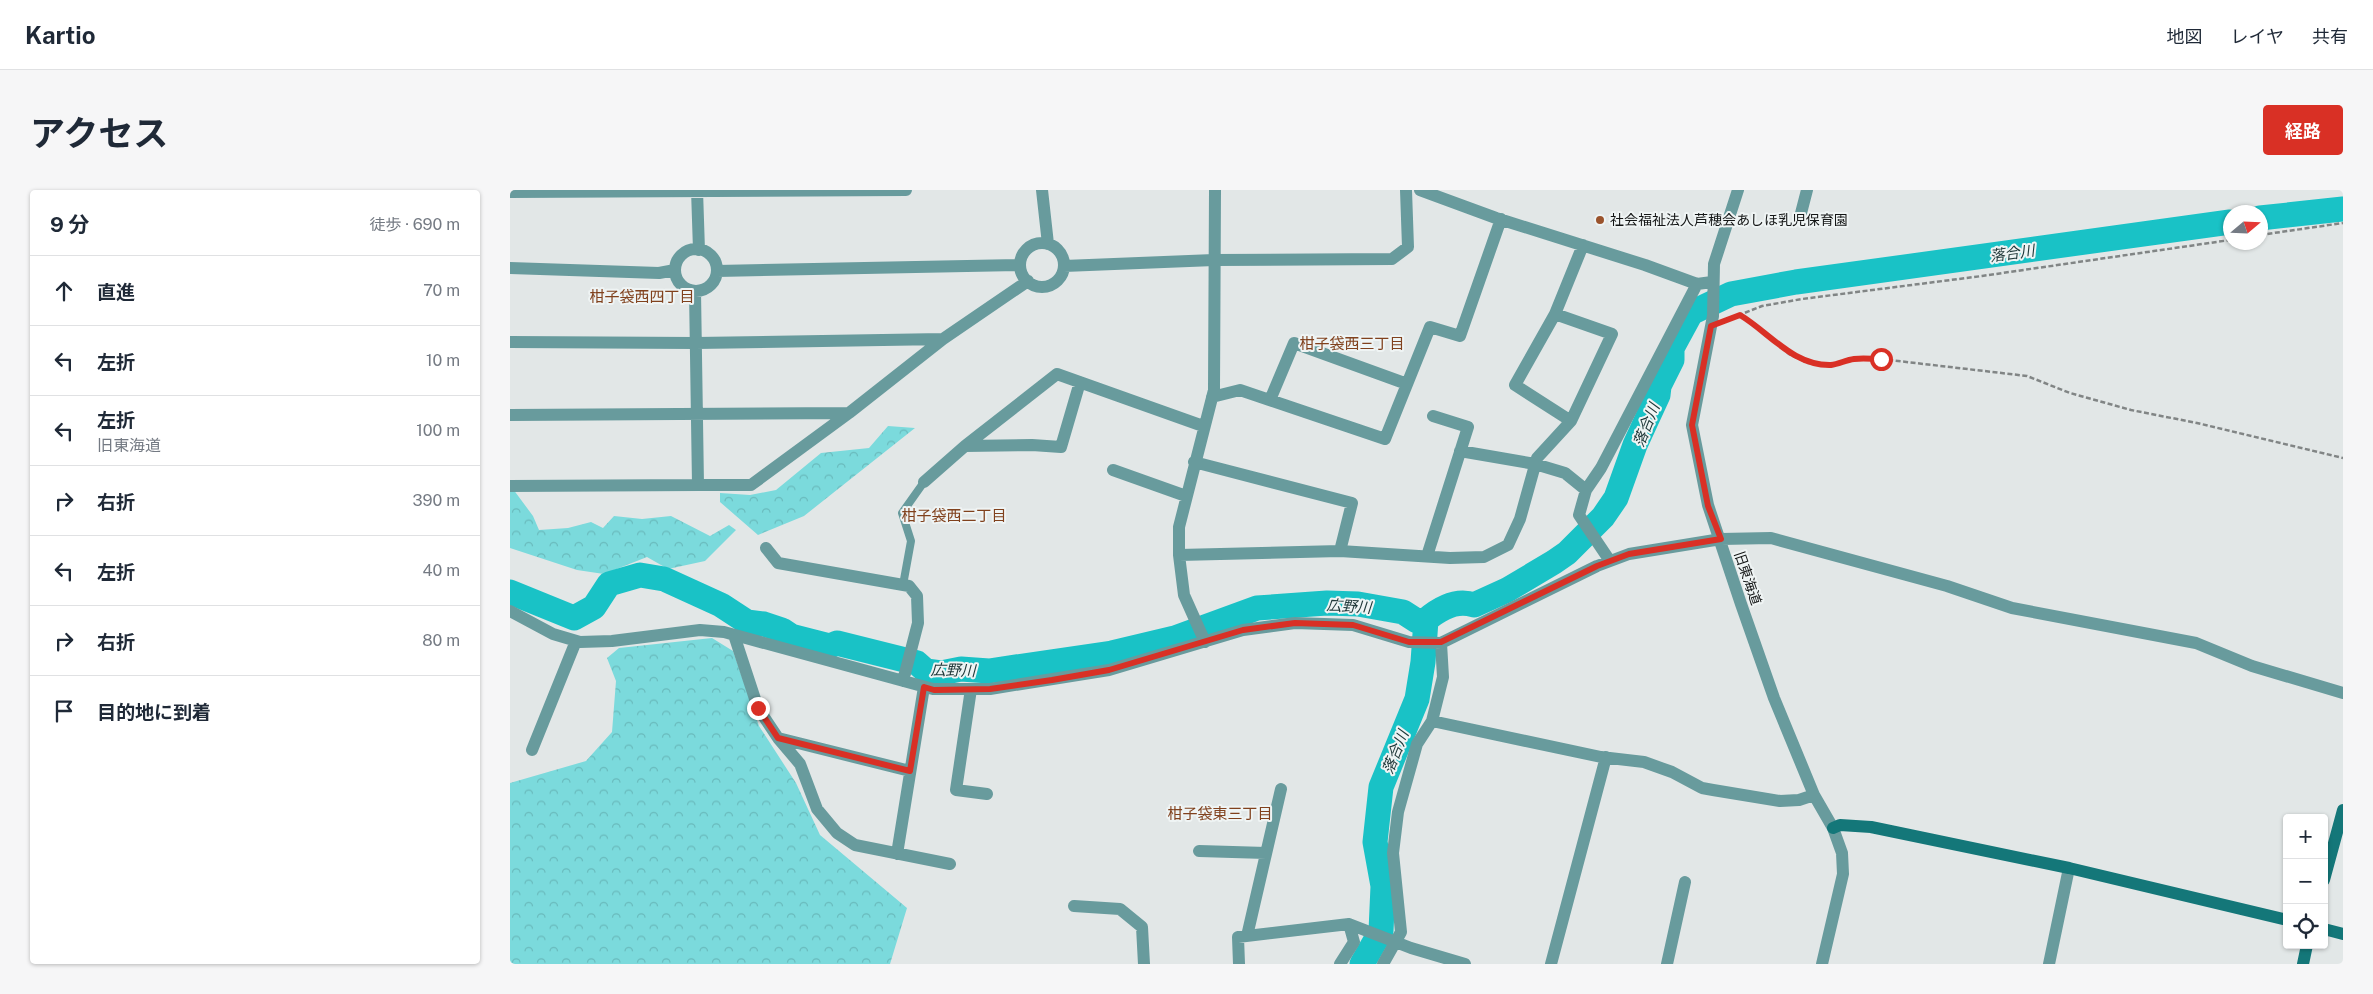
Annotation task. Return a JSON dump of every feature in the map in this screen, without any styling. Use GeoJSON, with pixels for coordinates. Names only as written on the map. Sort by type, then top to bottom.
{"type":"FeatureCollection","features":[{"type":"Feature","properties":{"kind":"street"},"geometry":{"type":"LineString","coordinates":[[510,192],[906,190]]}},
{"type":"Feature","properties":{"kind":"street"},"geometry":{"type":"LineString","coordinates":[[1042,190],[1048,244]]}},
{"type":"Feature","properties":{"kind":"street"},"geometry":{"type":"LineString","coordinates":[[1205,642],[1184,595],[1179,555],[1179,527],[1203,426],[1214,390],[1215,190]]}},
{"type":"Feature","properties":{"kind":"street"},"geometry":{"type":"LineString","coordinates":[[1064,266],[1214,260],[1392,259],[1408,247],[1406,190]]}},
{"type":"Feature","properties":{"kind":"street"},"geometry":{"type":"LineString","coordinates":[[1420,190],[1697,284],[1712,286]]}},
{"type":"Feature","properties":{"kind":"street","name":"旧東海道"},"geometry":{"type":"LineString","coordinates":[[1738,190],[1714,264],[1712,321],[1692,425],[1708,506],[1721,539],[1720,543],[1774,698],[1814,795],[1833,828],[1842,853],[1843,874],[1822,964]]}},
{"type":"Feature","properties":{"kind":"street"},"geometry":{"type":"LineString","coordinates":[[1800,217],[1807,190]]}},
{"type":"Feature","properties":{"kind":"street"},"geometry":{"type":"LineString","coordinates":[[696,191],[699,250]]}},
{"type":"Feature","properties":{"kind":"street"},"geometry":{"type":"LineString","coordinates":[[1212,397],[1240,390],[1385,439],[1430,327],[1460,336],[1501,219]]}},
{"type":"Feature","properties":{"kind":"street"},"geometry":{"type":"LineString","coordinates":[[1041,243],[1048,244],[1060,252],[1064,266],[1058,279],[1053,283],[1040,286],[1028,281],[1020,265],[1021,259],[1028,247],[1041,243]]}},
{"type":"Feature","properties":{"kind":"street"},"geometry":{"type":"LineString","coordinates":[[1571,421],[1515,385],[1555,314],[1583,245]]}},
{"type":"Feature","properties":{"kind":"street"},"geometry":{"type":"LineString","coordinates":[[699,250],[710,254],[714,259],[717,271],[712,284],[701,291],[688,290],[679,282],[675,270],[680,257],[686,252],[699,250]]}},
{"type":"Feature","properties":{"kind":"street"},"geometry":{"type":"LineString","coordinates":[[717,271],[1020,265]]}},
{"type":"Feature","properties":{"kind":"street"},"geometry":{"type":"LineString","coordinates":[[510,268],[659,273],[675,270]]}},
{"type":"Feature","properties":{"kind":"street"},"geometry":{"type":"LineString","coordinates":[[510,486],[751,485],[849,413],[943,340],[1028,281]]}},
{"type":"Feature","properties":{"kind":"street"},"geometry":{"type":"LineString","coordinates":[[1610,561],[1579,515],[1586,490],[1601,468],[1697,284]]}},
{"type":"Feature","properties":{"kind":"street"},"geometry":{"type":"LineString","coordinates":[[695,291],[698,485]]}},
{"type":"Feature","properties":{"kind":"street"},"geometry":{"type":"LineString","coordinates":[[1179,555],[1340,551],[1484,557],[1508,545],[1520,519],[1537,458],[1571,421],[1612,334],[1555,314]]}},
{"type":"Feature","properties":{"kind":"street"},"geometry":{"type":"LineString","coordinates":[[510,342],[696,343],[943,340]]}},
{"type":"Feature","properties":{"kind":"street"},"geometry":{"type":"LineString","coordinates":[[1270,400],[1294,343],[1407,384]]}},
{"type":"Feature","properties":{"kind":"street"},"geometry":{"type":"LineString","coordinates":[[924,482],[965,446],[1057,374],[1203,426]]}},
{"type":"Feature","properties":{"kind":"street"},"geometry":{"type":"LineString","coordinates":[[965,446],[1032,445],[1061,448],[1080,382]]}},
{"type":"Feature","properties":{"kind":"street"},"geometry":{"type":"LineString","coordinates":[[510,415],[849,413]]}},
{"type":"Feature","properties":{"kind":"street"},"geometry":{"type":"LineString","coordinates":[[1427,556],[1468,427],[1433,416]]}},
{"type":"Feature","properties":{"kind":"street"},"geometry":{"type":"LineString","coordinates":[[1460,451],[1535,464],[1566,473],[1586,490]]}},
{"type":"Feature","properties":{"kind":"street"},"geometry":{"type":"LineString","coordinates":[[1194,462],[1352,503],[1340,551]]}},
{"type":"Feature","properties":{"kind":"street"},"geometry":{"type":"LineString","coordinates":[[1113,470],[1186,496]]}},
{"type":"Feature","properties":{"kind":"street"},"geometry":{"type":"LineString","coordinates":[[510,611],[553,634],[576,641],[612,641],[700,630],[734,634],[934,690],[990,689],[1109,670],[1243,630],[1295,623],[1353,625],[1409,642],[1441,642],[1610,561],[1629,554],[1721,539],[1771,538],[1947,586],[2012,608],[2196,643],[2252,666],[2343,693]]}},
{"type":"Feature","properties":{"kind":"street"},"geometry":{"type":"LineString","coordinates":[[766,548],[778,563],[909,586],[917,596],[918,623],[902,681]]}},
{"type":"Feature","properties":{"kind":"street"},"geometry":{"type":"LineString","coordinates":[[734,634],[758,708],[778,738],[800,764],[817,809],[837,833],[855,845],[950,864]]}},
{"type":"Feature","properties":{"kind":"street"},"geometry":{"type":"LineString","coordinates":[[532,750],[576,641]]}},
{"type":"Feature","properties":{"kind":"street"},"geometry":{"type":"LineString","coordinates":[[1383,964],[1401,932],[1393,853],[1398,812],[1417,744],[1432,721],[1443,677],[1441,642]]}},
{"type":"Feature","properties":{"kind":"street"},"geometry":{"type":"LineString","coordinates":[[897,854],[924,687]]}},
{"type":"Feature","properties":{"kind":"street"},"geometry":{"type":"LineString","coordinates":[[971,689],[956,790],[987,794]]}},
{"type":"Feature","properties":{"kind":"street"},"geometry":{"type":"LineString","coordinates":[[1432,721],[1606,758],[1644,762],[1672,772],[1702,788],[1780,801],[1799,800],[1814,795]]}},
{"type":"Feature","properties":{"kind":"street"},"geometry":{"type":"LineString","coordinates":[[778,738],[910,771]]}},
{"type":"Feature","properties":{"kind":"street"},"geometry":{"type":"LineString","coordinates":[[1551,964],[1606,758]]}},
{"type":"Feature","properties":{"kind":"street"},"geometry":{"type":"LineString","coordinates":[[1247,936],[1281,789]]}},
{"type":"Feature","properties":{"kind":"street"},"geometry":{"type":"LineString","coordinates":[[2328,865],[2343,810]]}},
{"type":"Feature","properties":{"kind":"street"},"geometry":{"type":"LineString","coordinates":[[1833,828],[1840,825],[1871,827],[2069,868],[2283,919]]}},
{"type":"Feature","properties":{"kind":"street"},"geometry":{"type":"LineString","coordinates":[[1199,852],[1266,853]]}},
{"type":"Feature","properties":{"kind":"street"},"geometry":{"type":"LineString","coordinates":[[2049,964],[2069,868]]}},
{"type":"Feature","properties":{"kind":"street"},"geometry":{"type":"LineString","coordinates":[[1668,964],[1685,882]]}},
{"type":"Feature","properties":{"kind":"street"},"geometry":{"type":"LineString","coordinates":[[1074,906],[1120,909],[1142,927],[1144,964]]}},
{"type":"Feature","properties":{"kind":"street"},"geometry":{"type":"LineString","coordinates":[[1340,964],[1354,942],[1349,924]]}},
{"type":"Feature","properties":{"kind":"street"},"geometry":{"type":"LineString","coordinates":[[1239,964],[1238,937],[1349,924],[1396,940],[1412,948],[1465,964]]}},
{"type":"Feature","properties":{"kind":"street"},"geometry":{"type":"LineString","coordinates":[[2328,930],[2343,934]]}},
{"type":"Feature","properties":{"kind":"street"},"geometry":{"type":"LineString","coordinates":[[2303,964],[2306,949]]}},
{"type":"Feature","properties":{"kind":"lane"},"geometry":{"type":"LineString","coordinates":[[903,585],[912,540],[902,513],[924,482]]}},
{"type":"Feature","properties":{"kind":"path"},"geometry":{"type":"LineString","coordinates":[[2268,234],[2343,222]]}},
{"type":"Feature","properties":{"kind":"path"},"geometry":{"type":"LineString","coordinates":[[1712,321],[1740,315],[1762,306],[1802,298],[1982,276],[2223,241]]}},
{"type":"Feature","properties":{"kind":"path"},"geometry":{"type":"LineString","coordinates":[[1740,315],[1755,324],[1789,354],[1808,363],[1832,365],[1854,359],[1881,359],[2027,376],[2070,393],[2131,410],[2197,423],[2343,458]]}},
{"type":"Feature","properties":{"kind":"green space"},"geometry":{"type":"Polygon","coordinates":[[[888,426],[915,428],[804,516],[758,535],[720,502],[720,493],[750,495],[776,490],[821,453],[869,448],[888,426]]]}},
{"type":"Feature","properties":{"kind":"green space"},"geometry":{"type":"Polygon","coordinates":[[[510,489],[513,489],[533,516],[539,530],[568,528],[591,522],[603,528],[614,516],[642,519],[671,516],[710,536],[729,525],[736,530],[705,561],[668,569],[647,557],[604,574],[577,570],[510,548],[510,489]]]}},
{"type":"Feature","properties":{"kind":"green space"},"geometry":{"type":"Polygon","coordinates":[[[712,638],[733,651],[759,726],[796,783],[820,835],[907,908],[890,964],[510,964],[510,783],[586,761],[612,732],[616,681],[607,658],[619,648],[712,638]]]}},
{"type":"Feature","properties":{"kind":"waterway","name":"落合川"},"geometry":{"type":"LineString","coordinates":[[2268,217],[2343,209]]}},
{"type":"Feature","properties":{"kind":"waterway","name":"落合川"},"geometry":{"type":"LineString","coordinates":[[1362,964],[1381,931],[1383,886],[1375,842],[1381,787],[1417,699],[1423,662],[1426,620],[1449,606],[1461,603],[1474,605],[1507,590],[1567,553],[1603,517],[1616,498],[1635,445],[1658,395],[1659,386],[1672,360],[1672,348],[1691,313],[1731,294],[1796,282],[2223,223]]}},
{"type":"Feature","properties":{"kind":"waterway","name":"広野川"},"geometry":{"type":"LineString","coordinates":[[510,592],[574,618],[594,607],[609,584],[640,575],[664,579],[721,605],[747,622],[764,624],[782,630],[791,636],[830,646],[837,643],[917,663],[926,671],[941,673],[961,669],[989,671],[1112,653],[1175,638],[1257,608],[1327,603],[1358,604],[1403,612],[1417,621],[1426,620]]}},
{"type":"Feature","properties":{"kind":"place","name":"社会福祉法人芦穂会あしほ乳児保育園"},"geometry":{"type":"Point","coordinates":[1600,220]}},
{"type":"Feature","properties":{"kind":"district","name":"柑子袋西四丁目"},"geometry":{"type":"Point","coordinates":[642,296]}},
{"type":"Feature","properties":{"kind":"district","name":"柑子袋西三丁目"},"geometry":{"type":"Point","coordinates":[1352,343]}},
{"type":"Feature","properties":{"kind":"district","name":"柑子袋西二丁目"},"geometry":{"type":"Point","coordinates":[954,515]}},
{"type":"Feature","properties":{"kind":"district","name":"柑子袋東三丁目"},"geometry":{"type":"Point","coordinates":[1220,813]}},
{"type":"Feature","properties":{"kind":"route"},"geometry":{"type":"LineString","coordinates":[[758,708],[778,738],[910,771],[924,687],[934,690],[990,689],[1052,680],[1109,670],[1243,630],[1295,623],[1353,625],[1409,642],[1441,642],[1577,578],[1597,566],[1629,554],[1721,539],[1708,506],[1692,425],[1711,326],[1740,315],[1755,324],[1789,354],[1808,363],[1832,365],[1854,359],[1881,359]]}}]}
